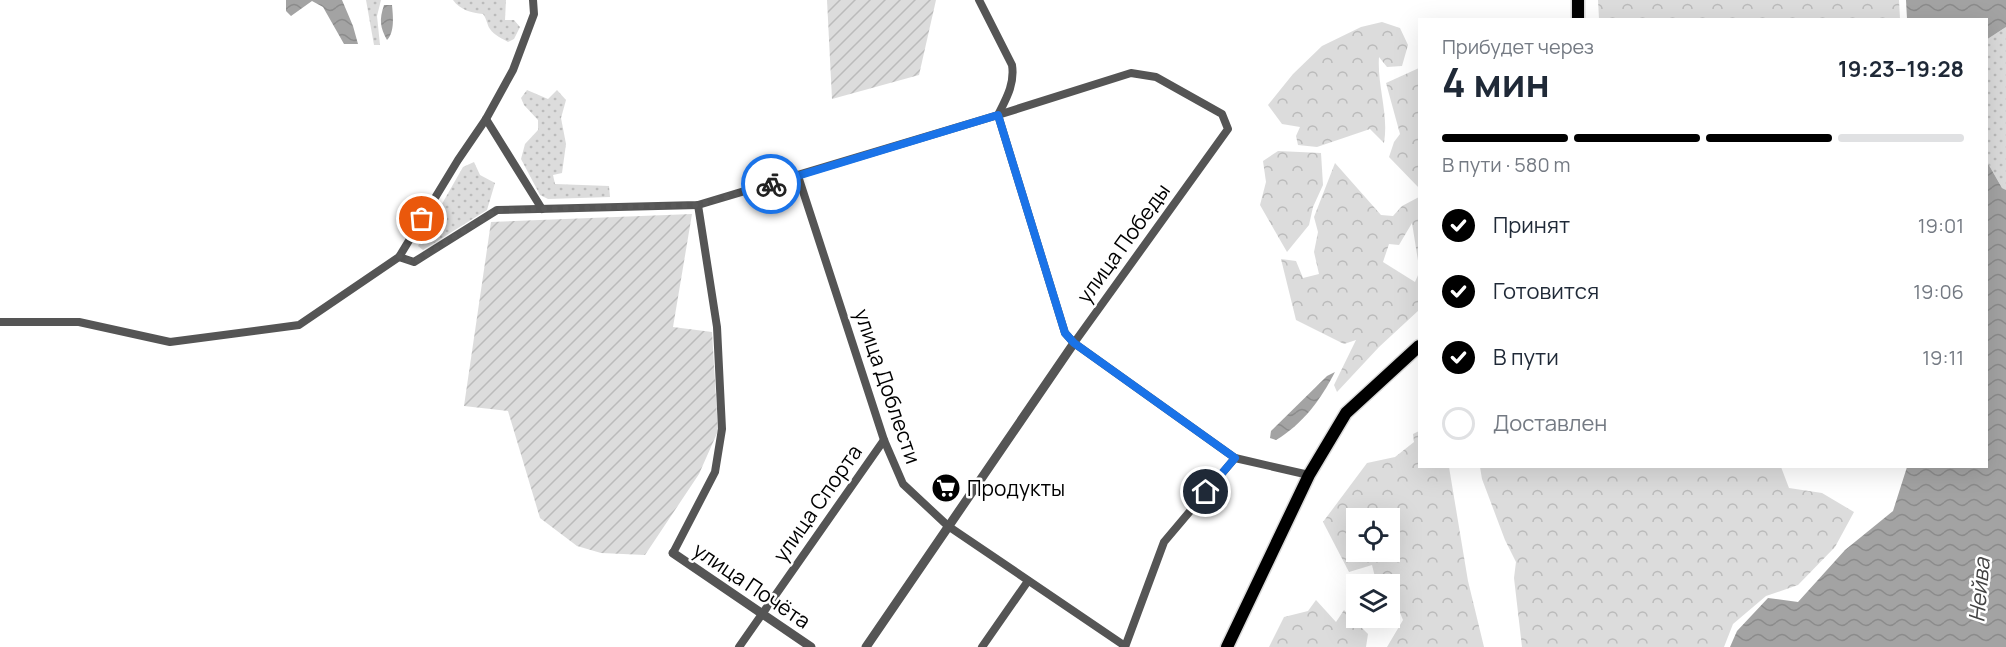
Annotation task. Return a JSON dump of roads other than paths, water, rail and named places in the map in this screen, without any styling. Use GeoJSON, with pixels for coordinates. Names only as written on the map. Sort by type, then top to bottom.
{"type":"FeatureCollection","features":[{"type":"Feature","properties":{"kind":"main road"},"geometry":{"type":"LineString","coordinates":[[1578,0],[1578,18]]}},
{"type":"Feature","properties":{"kind":"main road"},"geometry":{"type":"LineString","coordinates":[[1227,647],[1309,475],[1346,413],[1418,347]]}},
{"type":"Feature","properties":{"kind":"street"},"geometry":{"type":"LineString","coordinates":[[0,322],[80,322],[170,342],[299,325],[399,257],[458,160],[486,119],[513,70],[534,14],[533,0]]}},
{"type":"Feature","properties":{"kind":"street"},"geometry":{"type":"LineString","coordinates":[[978,0],[1012,65],[1014,75],[1012,85],[998,115],[1065,333],[1074,343],[1235,458],[1309,475]]}},
{"type":"Feature","properties":{"kind":"street","name":"улица Победы"},"geometry":{"type":"LineString","coordinates":[[866,647],[1074,343],[1228,129],[1222,114],[1156,77],[1131,73],[998,115]]}},
{"type":"Feature","properties":{"kind":"street"},"geometry":{"type":"LineString","coordinates":[[399,257],[414,262],[497,210],[698,205],[998,115]]}},
{"type":"Feature","properties":{"kind":"street"},"geometry":{"type":"LineString","coordinates":[[486,119],[542,209]]}},
{"type":"Feature","properties":{"kind":"street","name":"улица Доблести"},"geometry":{"type":"LineString","coordinates":[[798,176],[884,440],[903,484],[948,526],[1125,646]]}},
{"type":"Feature","properties":{"kind":"street"},"geometry":{"type":"LineString","coordinates":[[673,553],[715,472],[722,429],[717,327],[698,205]]}},
{"type":"Feature","properties":{"kind":"street","name":"улица Спорта"},"geometry":{"type":"LineString","coordinates":[[739,647],[884,440]]}},
{"type":"Feature","properties":{"kind":"street"},"geometry":{"type":"LineString","coordinates":[[1125,646],[1164,542],[1235,458]]}},
{"type":"Feature","properties":{"kind":"street","name":"улица Почёта"},"geometry":{"type":"LineString","coordinates":[[673,553],[811,647]]}},
{"type":"Feature","properties":{"kind":"street"},"geometry":{"type":"LineString","coordinates":[[982,647],[1028,581]]}},
{"type":"Feature","properties":{"kind":"water"},"geometry":{"type":"Polygon","coordinates":[[[286,0],[342,0],[358,44],[344,44],[323,7],[312,1],[291,16],[286,11],[286,0]]]}},
{"type":"Feature","properties":{"kind":"water"},"geometry":{"type":"Polygon","coordinates":[[[1906,0],[2006,0],[2006,27],[1988,39],[1988,18],[1907,18],[1906,0]]]}},
{"type":"Feature","properties":{"kind":"water"},"geometry":{"type":"Polygon","coordinates":[[[384,5],[392,5],[392,28],[387,40],[381,23],[384,5]]]}},
{"type":"Feature","properties":{"kind":"water","name":"Нейва"},"geometry":{"type":"Polygon","coordinates":[[[1988,164],[2002,188],[2006,190],[2006,647],[1730,647],[1737,631],[1768,598],[1798,602],[1845,550],[1893,511],[1907,468],[1988,468],[1988,164]]]}},
{"type":"Feature","properties":{"kind":"water"},"geometry":{"type":"Polygon","coordinates":[[[1335,372],[1324,392],[1303,419],[1276,440],[1270,438],[1271,431],[1327,376],[1335,372]]]}},
{"type":"Feature","properties":{"kind":"place","name":"Продукты"},"geometry":{"type":"Point","coordinates":[946,488]}}]}
